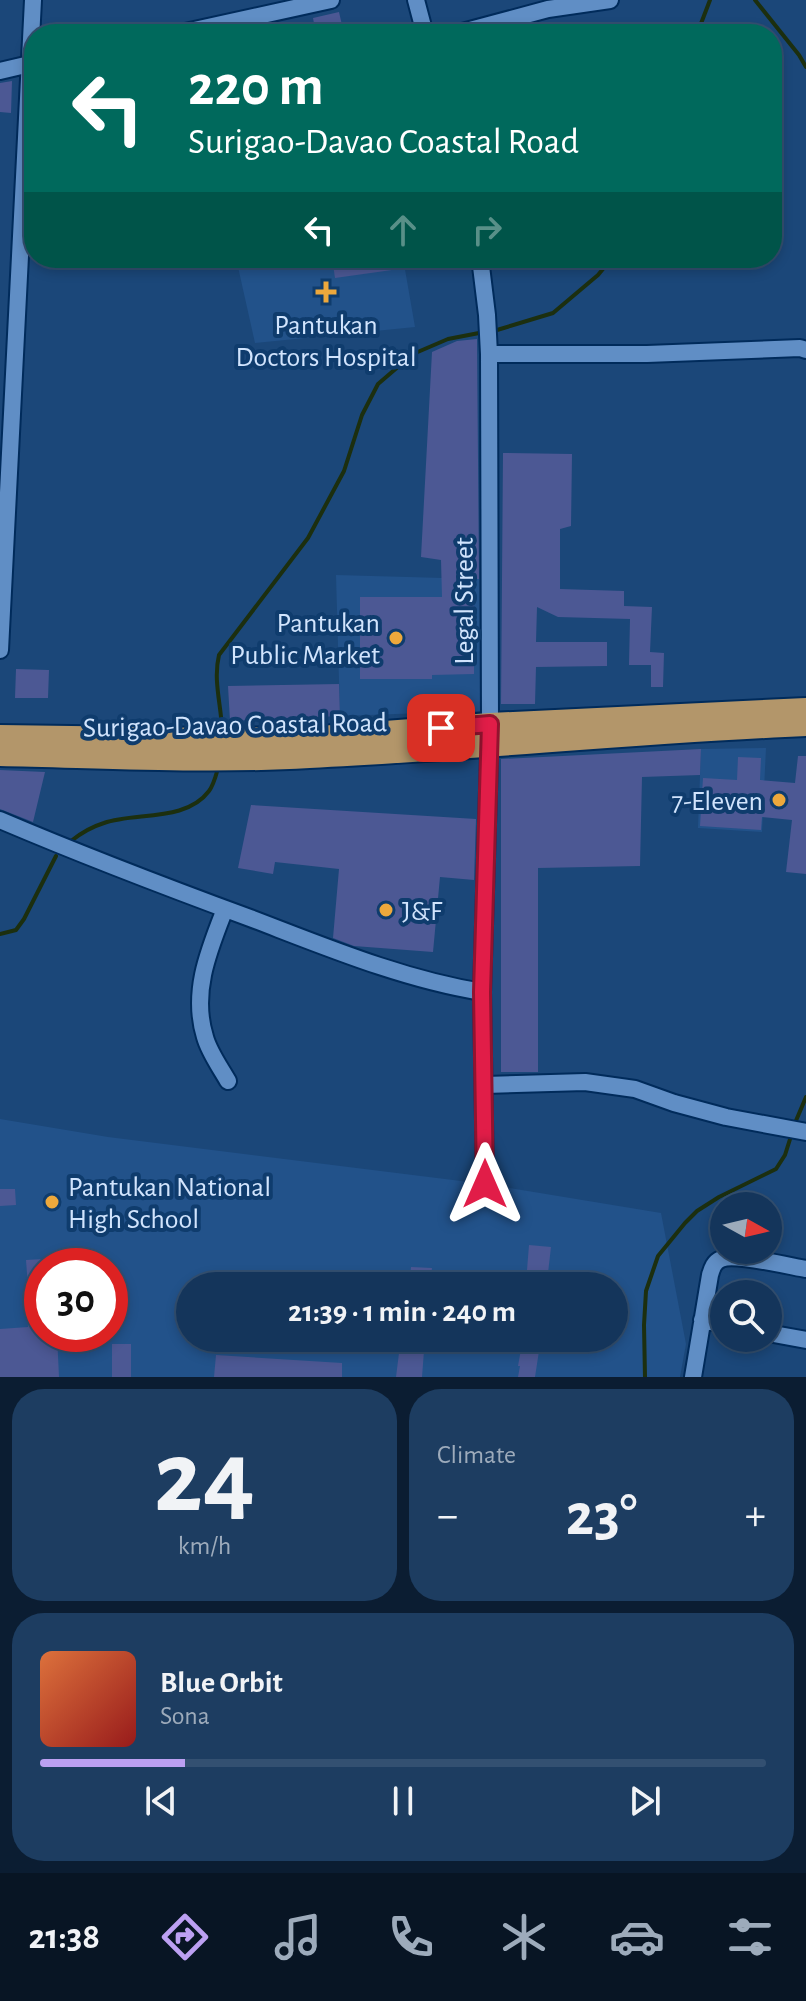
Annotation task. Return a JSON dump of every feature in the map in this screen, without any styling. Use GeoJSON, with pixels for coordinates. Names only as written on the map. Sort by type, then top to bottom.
{"type":"FeatureCollection","features":[{"type":"Feature","properties":{"kind":"highway","name":"Surigao-Davao Coastal Road"},"geometry":{"type":"LineString","coordinates":[[0,755],[214,749],[307,738],[392,733],[490,734],[727,720],[806,709]]}},
{"type":"Feature","properties":{"kind":"highway","name":"Surigao-Davao Coastal Road"},"geometry":{"type":"LineString","coordinates":[[727,720],[806,725]]}},
{"type":"Feature","properties":{"kind":"highway","name":"Surigao-Davao Coastal Road"},"geometry":{"type":"LineString","coordinates":[[0,736],[214,749]]}},
{"type":"Feature","properties":{"kind":"street"},"geometry":{"type":"LineString","coordinates":[[33,0],[33,24]]}},
{"type":"Feature","properties":{"kind":"street"},"geometry":{"type":"LineString","coordinates":[[222,24],[331,0]]}},
{"type":"Feature","properties":{"kind":"street"},"geometry":{"type":"LineString","coordinates":[[416,0],[422,24]]}},
{"type":"Feature","properties":{"kind":"street"},"geometry":{"type":"LineString","coordinates":[[492,24],[548,9],[610,0]]}},
{"type":"Feature","properties":{"kind":"street"},"geometry":{"type":"LineString","coordinates":[[0,71],[24,65]]}},
{"type":"Feature","properties":{"kind":"street"},"geometry":{"type":"LineString","coordinates":[[0,650],[24,197]]}},
{"type":"Feature","properties":{"kind":"street","name":"Legal Street"},"geometry":{"type":"LineString","coordinates":[[481,268],[489,354],[490,734],[482,992],[485,1184]]}},
{"type":"Feature","properties":{"kind":"street"},"geometry":{"type":"LineString","coordinates":[[489,354],[806,350]]}},
{"type":"Feature","properties":{"kind":"street"},"geometry":{"type":"LineString","coordinates":[[0,820],[338,952],[406,976],[482,992]]}},
{"type":"Feature","properties":{"kind":"street"},"geometry":{"type":"LineString","coordinates":[[225,909],[207,953],[201,980],[200,1012],[205,1039],[228,1081]]}},
{"type":"Feature","properties":{"kind":"street"},"geometry":{"type":"LineString","coordinates":[[485,1085],[585,1082],[635,1089],[726,1117],[806,1132]]}},
{"type":"Feature","properties":{"kind":"street"},"geometry":{"type":"LineString","coordinates":[[693,1377],[710,1275],[718,1260],[738,1258],[806,1269]]}},
{"type":"Feature","properties":{"kind":"street"},"geometry":{"type":"LineString","coordinates":[[702,1320],[710,1321]]}},
{"type":"Feature","properties":{"kind":"street"},"geometry":{"type":"LineString","coordinates":[[782,1336],[806,1340]]}},
{"type":"Feature","properties":{"kind":"shaded area","name":"Pantukan Doctors Hospital"},"geometry":{"type":"Polygon","coordinates":[[[238,268],[405,268],[415,327],[255,343],[238,268]]]}},
{"type":"Feature","properties":{"kind":"shaded area"},"geometry":{"type":"Polygon","coordinates":[[[336,575],[479,579],[480,711],[340,716],[336,575]]]}},
{"type":"Feature","properties":{"kind":"shaded area"},"geometry":{"type":"Polygon","coordinates":[[[766,748],[762,832],[698,828],[701,749],[766,748]]]}},
{"type":"Feature","properties":{"kind":"shaded area"},"geometry":{"type":"Polygon","coordinates":[[[0,1119],[108,1137],[485,1184],[661,1213],[686,1344],[680,1377],[0,1377],[0,1119]]]}},
{"type":"Feature","properties":{"kind":"building"},"geometry":{"type":"Polygon","coordinates":[[[339,12],[342,24],[314,24],[313,18],[339,12]]]}},
{"type":"Feature","properties":{"kind":"building"},"geometry":{"type":"Polygon","coordinates":[[[12,81],[11,113],[0,112],[0,83],[12,81]]]}},
{"type":"Feature","properties":{"kind":"building"},"geometry":{"type":"Polygon","coordinates":[[[334,268],[392,270],[335,278],[334,268]]]}},
{"type":"Feature","properties":{"kind":"building"},"geometry":{"type":"Polygon","coordinates":[[[477,339],[479,579],[474,579],[474,674],[432,675],[432,679],[360,679],[360,597],[442,597],[441,560],[421,557],[432,352],[457,341],[477,339]]]}},
{"type":"Feature","properties":{"kind":"building"},"geometry":{"type":"Polygon","coordinates":[[[503,453],[572,454],[571,526],[560,529],[560,589],[624,591],[624,606],[652,607],[650,652],[664,653],[663,687],[651,687],[651,665],[629,665],[630,619],[558,617],[537,607],[536,642],[607,642],[607,666],[536,667],[535,704],[501,704],[503,453]]]}},
{"type":"Feature","properties":{"kind":"building"},"geometry":{"type":"Polygon","coordinates":[[[16,669],[49,670],[48,698],[15,698],[16,669]]]}},
{"type":"Feature","properties":{"kind":"building"},"geometry":{"type":"Polygon","coordinates":[[[339,684],[340,716],[230,721],[228,686],[339,684]]]}},
{"type":"Feature","properties":{"kind":"building"},"geometry":{"type":"Polygon","coordinates":[[[701,749],[700,775],[642,777],[640,866],[538,868],[538,1072],[501,1072],[501,759],[701,749]]]}},
{"type":"Feature","properties":{"kind":"building"},"geometry":{"type":"Polygon","coordinates":[[[798,756],[806,756],[806,874],[786,872],[792,820],[762,817],[761,830],[700,826],[703,778],[737,780],[738,757],[761,758],[760,780],[795,783],[798,756]]]}},
{"type":"Feature","properties":{"kind":"building"},"geometry":{"type":"Polygon","coordinates":[[[0,770],[45,772],[33,822],[0,809],[0,770]]]}},
{"type":"Feature","properties":{"kind":"building"},"geometry":{"type":"Polygon","coordinates":[[[251,805],[476,819],[474,880],[440,877],[433,952],[354,946],[333,938],[339,869],[275,862],[273,874],[238,868],[251,805]]]}},
{"type":"Feature","properties":{"kind":"building"},"geometry":{"type":"Polygon","coordinates":[[[0,1189],[15,1189],[16,1205],[0,1206],[0,1189]]]}},
{"type":"Feature","properties":{"kind":"building"},"geometry":{"type":"Polygon","coordinates":[[[529,1245],[551,1247],[548,1272],[520,1272],[527,1270],[529,1245]]]}},
{"type":"Feature","properties":{"kind":"building"},"geometry":{"type":"Polygon","coordinates":[[[411,1267],[432,1268],[432,1272],[410,1272],[411,1267]]]}},
{"type":"Feature","properties":{"kind":"building"},"geometry":{"type":"Polygon","coordinates":[[[24,1327],[24,1352],[58,1352],[59,1377],[0,1377],[0,1329],[24,1327]]]}},
{"type":"Feature","properties":{"kind":"building"},"geometry":{"type":"Polygon","coordinates":[[[128,1344],[131,1344],[131,1377],[112,1377],[112,1352],[128,1352],[128,1344]]]}},
{"type":"Feature","properties":{"kind":"building"},"geometry":{"type":"Polygon","coordinates":[[[399,1352],[424,1352],[422,1377],[396,1377],[399,1352]]]}},
{"type":"Feature","properties":{"kind":"building"},"geometry":{"type":"Polygon","coordinates":[[[520,1352],[539,1352],[535,1377],[518,1377],[520,1352]]]}},
{"type":"Feature","properties":{"kind":"building"},"geometry":{"type":"Polygon","coordinates":[[[216,1355],[342,1363],[342,1377],[214,1377],[216,1355]]]}},
{"type":"Feature","properties":{"kind":"waterway"},"geometry":{"type":"LineString","coordinates":[[701,24],[710,0]]}},
{"type":"Feature","properties":{"kind":"waterway"},"geometry":{"type":"LineString","coordinates":[[755,0],[774,24]]}},
{"type":"Feature","properties":{"kind":"waterway"},"geometry":{"type":"LineString","coordinates":[[782,34],[806,67]]}},
{"type":"Feature","properties":{"kind":"waterway"},"geometry":{"type":"LineString","coordinates":[[497,330],[553,313],[604,268]]}},
{"type":"Feature","properties":{"kind":"waterway"},"geometry":{"type":"LineString","coordinates":[[222,729],[217,683],[219,655],[308,538],[344,471],[362,415],[378,384],[413,354],[448,339],[479,333]]}},
{"type":"Feature","properties":{"kind":"waterway"},"geometry":{"type":"LineString","coordinates":[[71,841],[86,830],[104,823],[187,808],[209,791],[218,768]]}},
{"type":"Feature","properties":{"kind":"waterway"},"geometry":{"type":"LineString","coordinates":[[0,934],[16,930],[24,919],[56,856]]}},
{"type":"Feature","properties":{"kind":"waterway"},"geometry":{"type":"LineString","coordinates":[[795,1123],[806,1097]]}},
{"type":"Feature","properties":{"kind":"waterway"},"geometry":{"type":"LineString","coordinates":[[645,1377],[646,1291],[658,1256],[697,1211],[776,1169],[785,1155],[791,1136]]}},
{"type":"Feature","properties":{"kind":"place","name":"Pantukan Doctors Hospital"},"geometry":{"type":"Point","coordinates":[326,292]}},
{"type":"Feature","properties":{"kind":"place","name":"Pantukan Public Market"},"geometry":{"type":"Point","coordinates":[396,638]}},
{"type":"Feature","properties":{"kind":"place","name":"7-Eleven"},"geometry":{"type":"Point","coordinates":[779,800]}},
{"type":"Feature","properties":{"kind":"place","name":"J&F"},"geometry":{"type":"Point","coordinates":[386,910]}},
{"type":"Feature","properties":{"kind":"place","name":"Pantukan National High School"},"geometry":{"type":"Point","coordinates":[52,1202]}},
{"type":"Feature","properties":{"kind":"route"},"geometry":{"type":"LineString","coordinates":[[441,728],[490,724],[482,992],[485,1184]]}}]}
